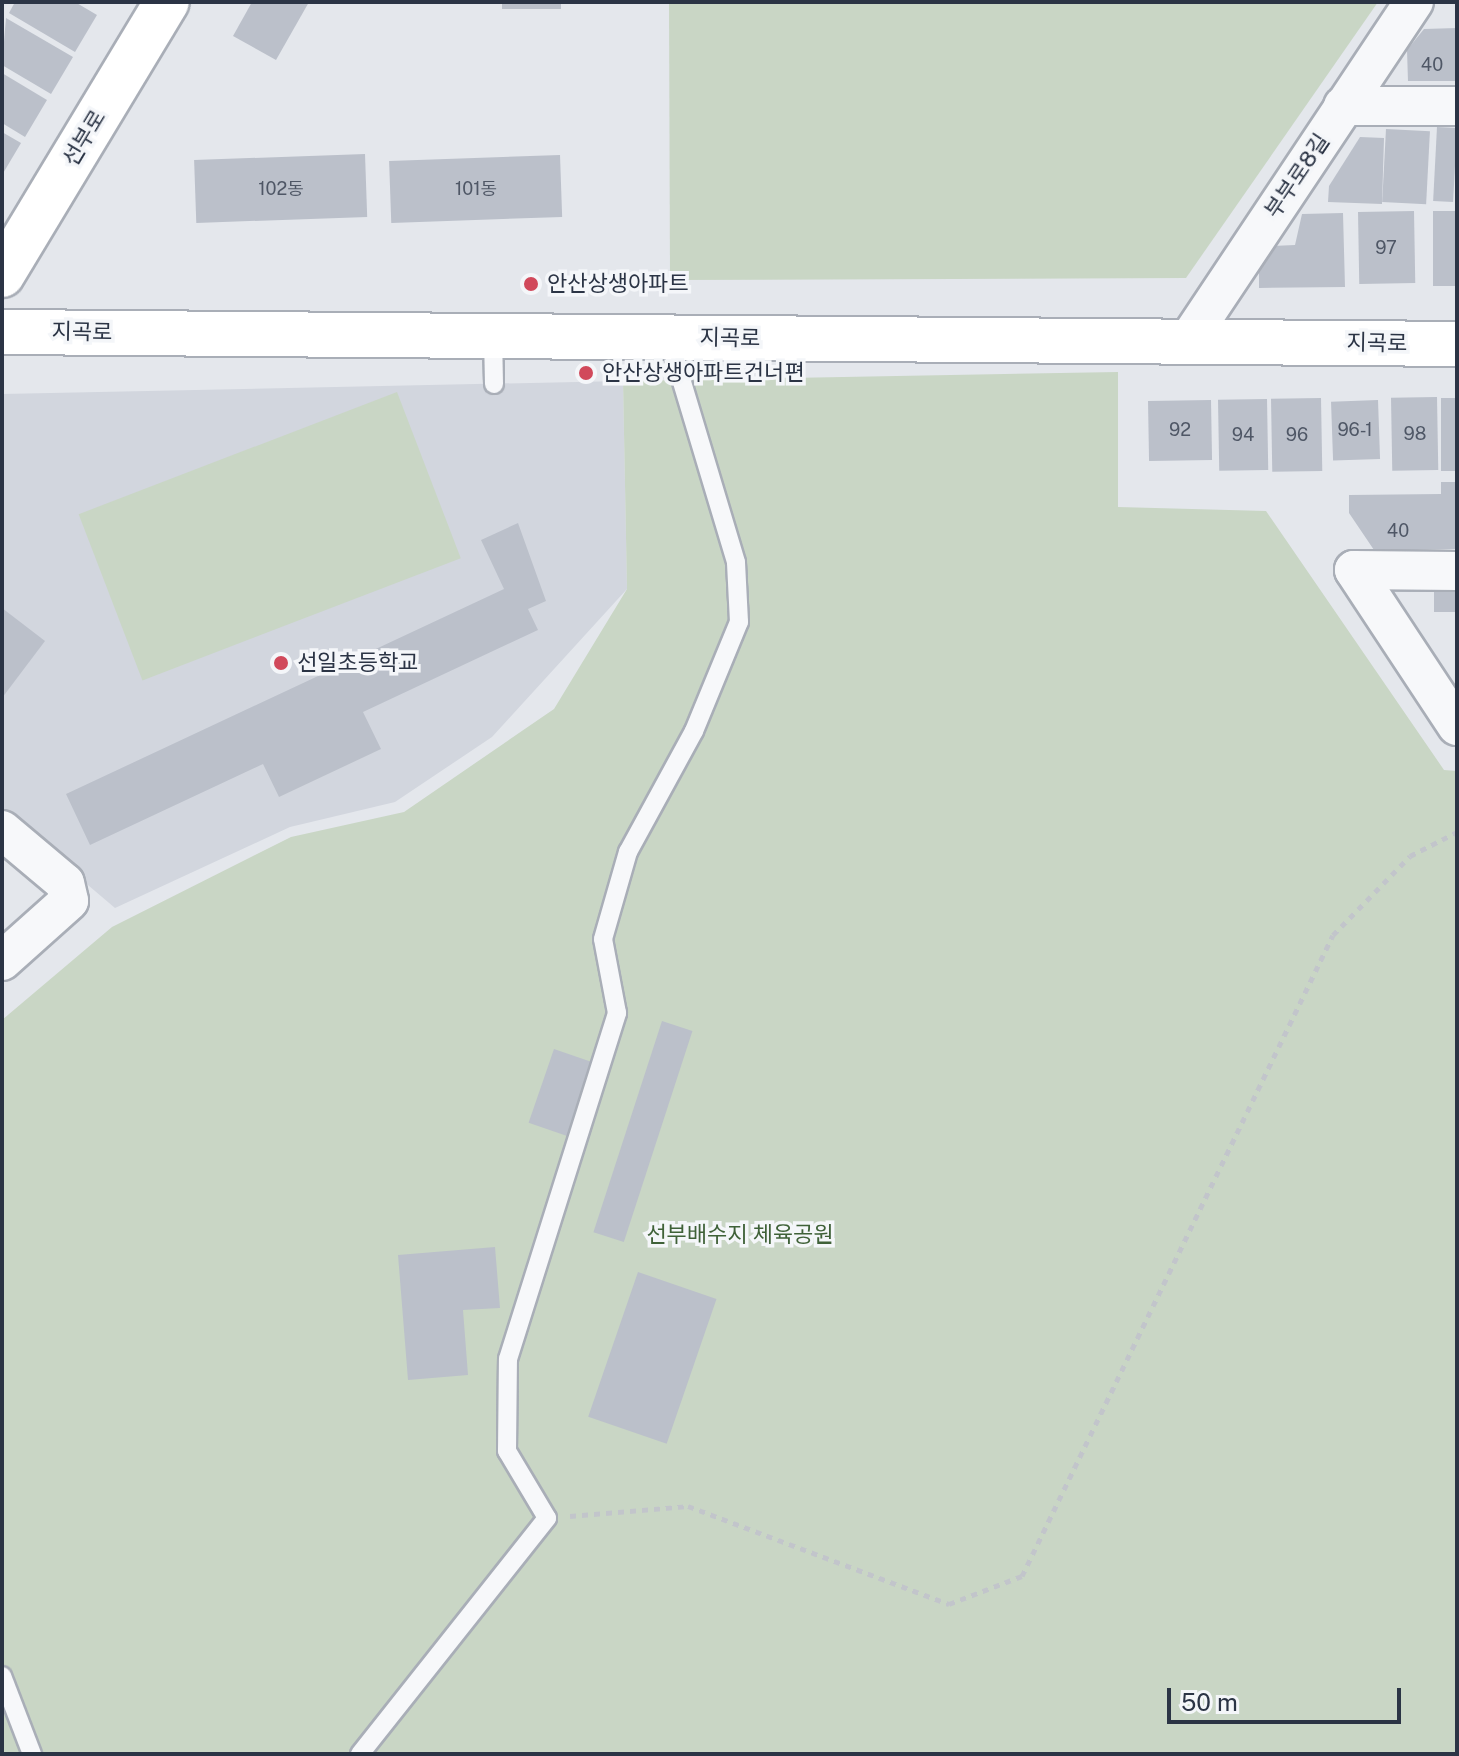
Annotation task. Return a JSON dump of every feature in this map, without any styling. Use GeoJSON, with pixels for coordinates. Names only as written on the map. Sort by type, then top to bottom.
{"type":"FeatureCollection","features":[{"type":"Feature","properties":{"kind":"main road","name":"선부로"},"geometry":{"type":"LineString","coordinates":[[2,275],[167,2]]}},
{"type":"Feature","properties":{"kind":"main road","name":"지곡로"},"geometry":{"type":"LineString","coordinates":[[2,332],[1457,344]]}},
{"type":"Feature","properties":{"kind":"street","name":"부부로8길"},"geometry":{"type":"LineString","coordinates":[[1187,342],[1414,2]]}},
{"type":"Feature","properties":{"kind":"street"},"geometry":{"type":"LineString","coordinates":[[1343,106],[1457,106]]}},
{"type":"Feature","properties":{"kind":"street"},"geometry":{"type":"LineString","coordinates":[[1457,571],[1354,570],[1457,726]]}},
{"type":"Feature","properties":{"kind":"street"},"geometry":{"type":"LineString","coordinates":[[2,961],[69,901],[65,883],[6,827]]}},
{"type":"Feature","properties":{"kind":"lane"},"geometry":{"type":"LineString","coordinates":[[493,336],[494,384]]}},
{"type":"Feature","properties":{"kind":"lane"},"geometry":{"type":"LineString","coordinates":[[360,1754],[547,1518],[507,1451],[508,1359],[617,1013],[603,939],[628,852],[694,731],[739,622],[736,562],[669,337]]}},
{"type":"Feature","properties":{"kind":"lane"},"geometry":{"type":"LineString","coordinates":[[2,1676],[32,1754]]}},
{"type":"Feature","properties":{"kind":"path"},"geometry":{"type":"LineString","coordinates":[[547,1518],[688,1506],[949,1604],[1022,1576],[1333,935],[1410,856],[1457,832]]}},
{"type":"Feature","properties":{"kind":"shaded area","name":"선일초등학교"},"geometry":{"type":"Polygon","coordinates":[[[623,381],[627,589],[492,737],[395,802],[290,827],[115,908],[2,812],[2,394],[623,381]]]}},
{"type":"Feature","properties":{"kind":"green space"},"geometry":{"type":"Polygon","coordinates":[[[669,2],[1378,2],[1186,278],[670,280],[669,2]]]}},
{"type":"Feature","properties":{"kind":"green space","name":"선부배수지 체육공원"},"geometry":{"type":"Polygon","coordinates":[[[1118,372],[1118,507],[1266,511],[1444,770],[1457,771],[1457,1754],[2,1754],[2,1020],[112,927],[291,837],[404,812],[554,709],[627,589],[623,381],[1118,372]]]}},
{"type":"Feature","properties":{"kind":"green space"},"geometry":{"type":"Polygon","coordinates":[[[397,392],[461,558],[142,680],[79,514],[397,392]]]}},
{"type":"Feature","properties":{"kind":"building"},"geometry":{"type":"Polygon","coordinates":[[[15,2],[75,2],[97,15],[75,52],[9,13],[15,2]]]}},
{"type":"Feature","properties":{"kind":"building"},"geometry":{"type":"Polygon","coordinates":[[[252,2],[309,2],[276,60],[233,36],[252,2]]]}},
{"type":"Feature","properties":{"kind":"building"},"geometry":{"type":"Polygon","coordinates":[[[502,2],[561,2],[561,9],[502,9],[502,2]]]}},
{"type":"Feature","properties":{"kind":"building"},"geometry":{"type":"Polygon","coordinates":[[[6,18],[73,57],[51,94],[2,65],[6,18]]]}},
{"type":"Feature","properties":{"kind":"building"},"geometry":{"type":"Polygon","coordinates":[[[1457,28],[1457,81],[1408,81],[1407,50],[1424,29],[1457,28]]]}},
{"type":"Feature","properties":{"kind":"building"},"geometry":{"type":"Polygon","coordinates":[[[2,73],[47,100],[25,137],[2,123],[2,73]]]}},
{"type":"Feature","properties":{"kind":"building"},"geometry":{"type":"Polygon","coordinates":[[[1437,127],[1457,128],[1453,202],[1433,201],[1437,127]]]}},
{"type":"Feature","properties":{"kind":"building"},"geometry":{"type":"Polygon","coordinates":[[[1386,129],[1430,131],[1426,204],[1382,202],[1386,129]]]}},
{"type":"Feature","properties":{"kind":"building"},"geometry":{"type":"Polygon","coordinates":[[[2,132],[21,143],[2,175],[2,132]]]}},
{"type":"Feature","properties":{"kind":"building"},"geometry":{"type":"Polygon","coordinates":[[[1360,137],[1384,138],[1382,204],[1328,202],[1329,186],[1360,137]]]}},
{"type":"Feature","properties":{"kind":"building"},"geometry":{"type":"Polygon","coordinates":[[[365,154],[367,217],[196,223],[194,160],[365,154]]]}},
{"type":"Feature","properties":{"kind":"building"},"geometry":{"type":"Polygon","coordinates":[[[560,155],[562,217],[391,223],[389,161],[560,155]]]}},
{"type":"Feature","properties":{"kind":"building"},"geometry":{"type":"Polygon","coordinates":[[[1414,211],[1415,283],[1359,284],[1358,212],[1414,211]]]}},
{"type":"Feature","properties":{"kind":"building"},"geometry":{"type":"Polygon","coordinates":[[[1433,211],[1457,211],[1457,286],[1433,286],[1433,211]]]}},
{"type":"Feature","properties":{"kind":"building"},"geometry":{"type":"Polygon","coordinates":[[[1343,213],[1345,287],[1259,288],[1259,262],[1272,246],[1295,245],[1302,214],[1343,213]]]}},
{"type":"Feature","properties":{"kind":"building"},"geometry":{"type":"Polygon","coordinates":[[[1437,397],[1438,470],[1392,471],[1391,398],[1437,397]]]}},
{"type":"Feature","properties":{"kind":"building"},"geometry":{"type":"Polygon","coordinates":[[[1321,398],[1322,471],[1272,472],[1271,399],[1321,398]]]}},
{"type":"Feature","properties":{"kind":"building"},"geometry":{"type":"Polygon","coordinates":[[[1441,398],[1457,398],[1457,471],[1441,471],[1441,398]]]}},
{"type":"Feature","properties":{"kind":"building"},"geometry":{"type":"Polygon","coordinates":[[[1267,399],[1268,470],[1219,471],[1218,400],[1267,399]]]}},
{"type":"Feature","properties":{"kind":"building"},"geometry":{"type":"Polygon","coordinates":[[[1211,400],[1212,460],[1149,461],[1148,401],[1211,400]]]}},
{"type":"Feature","properties":{"kind":"building"},"geometry":{"type":"Polygon","coordinates":[[[1378,400],[1380,459],[1333,461],[1331,402],[1378,400]]]}},
{"type":"Feature","properties":{"kind":"building"},"geometry":{"type":"Polygon","coordinates":[[[1441,482],[1457,482],[1457,549],[1374,550],[1349,513],[1349,495],[1441,494],[1441,482]]]}},
{"type":"Feature","properties":{"kind":"building"},"geometry":{"type":"Polygon","coordinates":[[[518,523],[546,601],[528,609],[538,630],[363,712],[381,749],[279,797],[263,764],[90,845],[66,794],[504,589],[481,540],[518,523]]]}},
{"type":"Feature","properties":{"kind":"building"},"geometry":{"type":"Polygon","coordinates":[[[1434,591],[1457,591],[1457,612],[1434,612],[1434,591]]]}},
{"type":"Feature","properties":{"kind":"building"},"geometry":{"type":"Polygon","coordinates":[[[2,608],[45,641],[2,698],[2,608]]]}},
{"type":"Feature","properties":{"kind":"building"},"geometry":{"type":"Polygon","coordinates":[[[662,1021],[692,1031],[624,1242],[593,1232],[662,1021]]]}},
{"type":"Feature","properties":{"kind":"building"},"geometry":{"type":"Polygon","coordinates":[[[554,1049],[595,1063],[569,1137],[529,1123],[554,1049]]]}},
{"type":"Feature","properties":{"kind":"building"},"geometry":{"type":"Polygon","coordinates":[[[495,1247],[500,1308],[463,1310],[468,1375],[408,1380],[398,1255],[495,1247]]]}},
{"type":"Feature","properties":{"kind":"building"},"geometry":{"type":"Polygon","coordinates":[[[638,1272],[716,1299],[667,1444],[588,1417],[638,1272]]]}},
{"type":"Feature","properties":{"kind":"place","name":"안산상생아파트"},"geometry":{"type":"Point","coordinates":[531,284]}},
{"type":"Feature","properties":{"kind":"place","name":"안산상생아파트건너편"},"geometry":{"type":"Point","coordinates":[586,373]}},
{"type":"Feature","properties":{"kind":"place","name":"선일초등학교"},"geometry":{"type":"Point","coordinates":[281,663]}}]}
